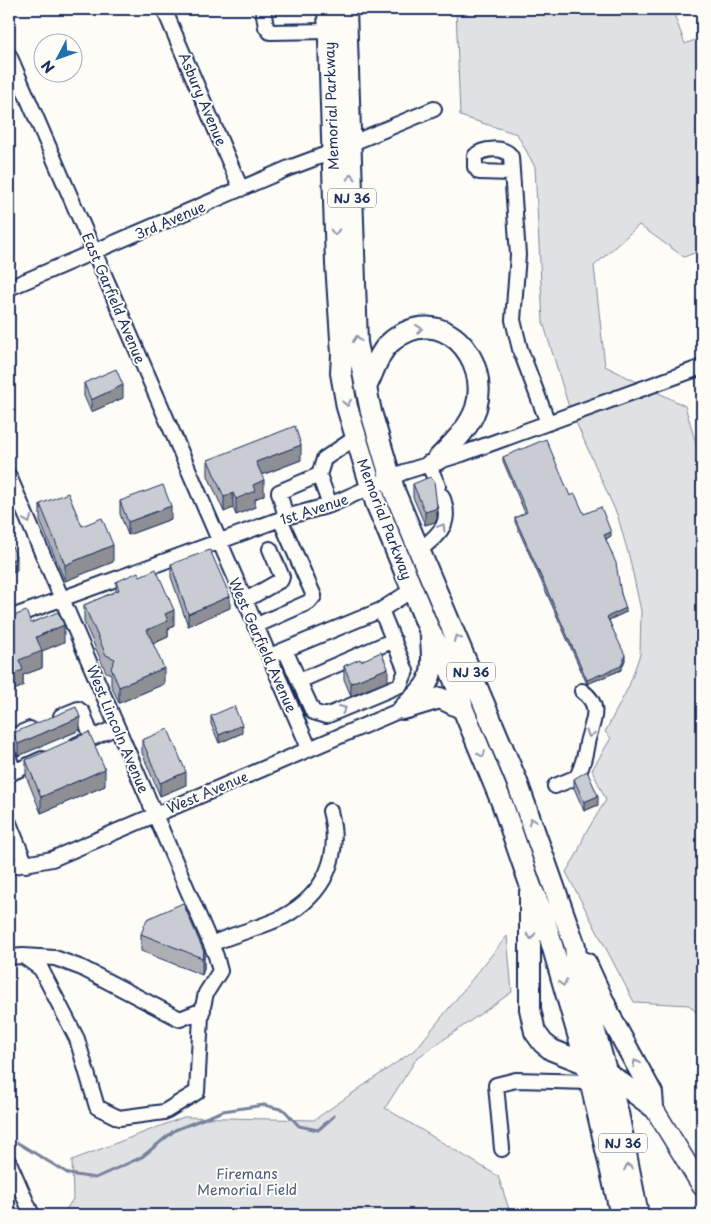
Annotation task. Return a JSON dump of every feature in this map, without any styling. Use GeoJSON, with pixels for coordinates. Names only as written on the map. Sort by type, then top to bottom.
{"type":"FeatureCollection","features":[{"type":"Feature","properties":{"kind":"highway","name":"Memorial Parkway"},"geometry":{"type":"LineString","coordinates":[[328,9],[336,264],[342,373],[355,438],[370,489],[431,634],[444,655],[459,692],[463,709],[502,803],[531,887]]}},
{"type":"Feature","properties":{"kind":"highway","name":"Memorial Parkway"},"geometry":{"type":"LineString","coordinates":[[346,9],[357,343],[366,387],[390,479],[517,782],[575,946]]}},
{"type":"Feature","properties":{"kind":"highway"},"geometry":{"type":"LineString","coordinates":[[366,387],[384,349],[403,333],[414,329],[436,329],[450,335],[463,344],[472,357],[477,373],[478,396],[476,407],[466,428],[432,462]]}},
{"type":"Feature","properties":{"kind":"highway"},"geometry":{"type":"LineString","coordinates":[[403,709],[423,689],[431,676],[431,634]]}},
{"type":"Feature","properties":{"kind":"highway"},"geometry":{"type":"LineString","coordinates":[[403,709],[440,698],[463,709]]}},
{"type":"Feature","properties":{"kind":"highway"},"geometry":{"type":"LineString","coordinates":[[531,887],[529,903],[532,945],[530,1009],[536,1032],[552,1050],[653,1107]]}},
{"type":"Feature","properties":{"kind":"highway","name":"NJ 36"},"geometry":{"type":"LineString","coordinates":[[531,887],[543,914],[594,1072],[618,1113],[638,1215]]}},
{"type":"Feature","properties":{"kind":"highway"},"geometry":{"type":"LineString","coordinates":[[575,946],[587,965],[613,1022],[652,1093],[653,1107]]}},
{"type":"Feature","properties":{"kind":"highway","name":"NJ 36"},"geometry":{"type":"LineString","coordinates":[[575,946],[594,1072],[621,1215]]}},
{"type":"Feature","properties":{"kind":"main road"},"geometry":{"type":"LineString","coordinates":[[653,1107],[702,1187]]}},
{"type":"Feature","properties":{"kind":"street","name":"Asbury Avenue"},"geometry":{"type":"LineString","coordinates":[[164,9],[241,189]]}},
{"type":"Feature","properties":{"kind":"street"},"geometry":{"type":"LineString","coordinates":[[263,9],[264,22],[270,32],[329,31]]}},
{"type":"Feature","properties":{"kind":"street","name":"East Garfield Avenue"},"geometry":{"type":"LineString","coordinates":[[9,55],[218,542]]}},
{"type":"Feature","properties":{"kind":"street"},"geometry":{"type":"LineString","coordinates":[[350,144],[434,109]]}},
{"type":"Feature","properties":{"kind":"street","name":"3rd Avenue"},"geometry":{"type":"LineString","coordinates":[[9,288],[332,152]]}},
{"type":"Feature","properties":{"kind":"street"},"geometry":{"type":"LineString","coordinates":[[512,173],[518,255],[513,320],[520,349],[548,423]]}},
{"type":"Feature","properties":{"kind":"street","name":"1st Avenue"},"geometry":{"type":"LineString","coordinates":[[9,618],[283,518],[330,505],[432,462],[462,454],[702,367]]}},
{"type":"Feature","properties":{"kind":"street"},"geometry":{"type":"LineString","coordinates":[[330,505],[319,475],[324,459],[355,438]]}},
{"type":"Feature","properties":{"kind":"street"},"geometry":{"type":"LineString","coordinates":[[420,550],[440,532],[446,521],[446,509],[432,462]]}},
{"type":"Feature","properties":{"kind":"street"},"geometry":{"type":"LineString","coordinates":[[255,626],[309,602],[314,596],[283,518],[279,492],[319,475]]}},
{"type":"Feature","properties":{"kind":"street","name":"West Lincoln Avenue"},"geometry":{"type":"LineString","coordinates":[[9,476],[211,944],[220,970],[206,993],[202,1010]]}},
{"type":"Feature","properties":{"kind":"street","name":"West Garfield Avenue"},"geometry":{"type":"LineString","coordinates":[[218,542],[309,748]]}},
{"type":"Feature","properties":{"kind":"street"},"geometry":{"type":"LineString","coordinates":[[244,601],[281,580],[282,577],[270,549]]}},
{"type":"Feature","properties":{"kind":"street"},"geometry":{"type":"LineString","coordinates":[[268,657],[381,610],[412,590]]}},
{"type":"Feature","properties":{"kind":"street"},"geometry":{"type":"LineString","coordinates":[[285,650],[313,712],[326,716],[343,709],[400,685],[406,671],[381,610]]}},
{"type":"Feature","properties":{"kind":"street"},"geometry":{"type":"LineString","coordinates":[[299,681],[394,640]]}},
{"type":"Feature","properties":{"kind":"street"},"geometry":{"type":"LineString","coordinates":[[275,671],[292,664]]}},
{"type":"Feature","properties":{"kind":"street"},"geometry":{"type":"LineString","coordinates":[[555,786],[577,777],[586,756],[587,744],[596,718],[588,695],[582,690]]}},
{"type":"Feature","properties":{"kind":"street"},"geometry":{"type":"LineString","coordinates":[[9,738],[78,709],[83,713],[92,738]]}},
{"type":"Feature","properties":{"kind":"street","name":"West Avenue"},"geometry":{"type":"LineString","coordinates":[[9,866],[26,865],[52,859],[403,709]]}},
{"type":"Feature","properties":{"kind":"street"},"geometry":{"type":"LineString","coordinates":[[9,758],[11,773],[117,727]]}},
{"type":"Feature","properties":{"kind":"street"},"geometry":{"type":"LineString","coordinates":[[211,944],[284,916],[321,886],[331,865],[335,831],[330,811]]}},
{"type":"Feature","properties":{"kind":"street"},"geometry":{"type":"LineString","coordinates":[[9,823],[26,865]]}},
{"type":"Feature","properties":{"kind":"street"},"geometry":{"type":"LineString","coordinates":[[16,957],[55,958],[82,968],[180,1019],[202,1010],[197,1092],[164,1112],[119,1118],[97,1107],[77,1039],[41,969],[16,957]]}},
{"type":"Feature","properties":{"kind":"street"},"geometry":{"type":"LineString","coordinates":[[502,1149],[496,1085],[516,1080],[594,1072]]}},
{"type":"Feature","properties":{"kind":"street"},"geometry":{"type":"LineString","coordinates":[[9,1162],[32,1215]]}},
{"type":"Feature","properties":{"kind":"green space"},"geometry":{"type":"Polygon","coordinates":[[[456,9],[672,9],[685,44],[702,37],[702,250],[684,257],[639,225],[594,266],[605,366],[685,406],[702,464],[702,1018],[689,1005],[634,1002],[566,872],[577,854],[585,834],[606,800],[592,770],[611,738],[605,732],[629,686],[640,654],[641,611],[618,517],[568,404],[543,322],[535,167],[517,134],[460,116],[456,9]]]}},
{"type":"Feature","properties":{"kind":"green space","name":"Firemans Memorial Field"},"geometry":{"type":"Polygon","coordinates":[[[507,936],[512,992],[417,1058],[385,1108],[498,1176],[511,1215],[67,1215],[65,1211],[73,1199],[72,1160],[184,1117],[314,1120],[416,1049],[507,936]]]}},
{"type":"Feature","properties":{"kind":"building"},"geometry":{"type":"Polygon","coordinates":[[[116,369],[123,385],[91,400],[84,383],[116,369]]]}},
{"type":"Feature","properties":{"kind":"building"},"geometry":{"type":"Polygon","coordinates":[[[295,426],[301,445],[256,462],[264,480],[253,485],[255,491],[236,499],[233,493],[224,497],[208,460],[295,426]]]}},
{"type":"Feature","properties":{"kind":"building"},"geometry":{"type":"Polygon","coordinates":[[[546,439],[570,496],[575,494],[584,514],[601,507],[611,532],[604,535],[616,563],[621,594],[626,608],[607,617],[625,655],[621,666],[587,680],[515,518],[527,512],[503,457],[546,439]]]}},
{"type":"Feature","properties":{"kind":"building"},"geometry":{"type":"Polygon","coordinates":[[[430,477],[434,481],[437,506],[435,509],[425,512],[413,484],[430,477]]]}},
{"type":"Feature","properties":{"kind":"building"},"geometry":{"type":"Polygon","coordinates":[[[163,485],[171,506],[128,522],[120,501],[163,485]]]}},
{"type":"Feature","properties":{"kind":"building"},"geometry":{"type":"Polygon","coordinates":[[[68,493],[82,526],[102,518],[113,545],[65,565],[40,504],[68,493]]]}},
{"type":"Feature","properties":{"kind":"building"},"geometry":{"type":"Polygon","coordinates":[[[12,546],[17,558],[9,561],[9,548],[12,546]]]}},
{"type":"Feature","properties":{"kind":"building"},"geometry":{"type":"Polygon","coordinates":[[[210,550],[230,596],[188,614],[171,564],[210,550]]]}},
{"type":"Feature","properties":{"kind":"building"},"geometry":{"type":"Polygon","coordinates":[[[156,569],[174,610],[165,614],[168,621],[147,630],[164,668],[119,687],[111,668],[115,659],[106,655],[84,605],[119,590],[116,582],[138,572],[140,576],[156,569]]]}},
{"type":"Feature","properties":{"kind":"building"},"geometry":{"type":"Polygon","coordinates":[[[26,611],[31,623],[58,612],[64,625],[36,637],[42,651],[19,660],[23,670],[12,674],[9,667],[9,618],[26,611]]]}},
{"type":"Feature","properties":{"kind":"building"},"geometry":{"type":"Polygon","coordinates":[[[381,652],[388,668],[351,683],[344,666],[381,652]]]}},
{"type":"Feature","properties":{"kind":"building"},"geometry":{"type":"Polygon","coordinates":[[[234,706],[242,725],[219,735],[211,716],[234,706]]]}},
{"type":"Feature","properties":{"kind":"building"},"geometry":{"type":"Polygon","coordinates":[[[76,707],[80,717],[18,744],[13,733],[76,707]]]}},
{"type":"Feature","properties":{"kind":"building"},"geometry":{"type":"Polygon","coordinates":[[[168,729],[186,772],[160,783],[142,740],[168,729]]]}},
{"type":"Feature","properties":{"kind":"building"},"geometry":{"type":"Polygon","coordinates":[[[89,732],[105,769],[41,797],[26,760],[89,732]]]}},
{"type":"Feature","properties":{"kind":"building"},"geometry":{"type":"Polygon","coordinates":[[[587,771],[598,796],[584,802],[574,779],[587,771]]]}},
{"type":"Feature","properties":{"kind":"building"},"geometry":{"type":"Polygon","coordinates":[[[183,903],[204,952],[202,958],[141,934],[147,919],[183,903]]]}},
{"type":"Feature","properties":{"kind":"waterway"},"geometry":{"type":"LineString","coordinates":[[18,1143],[69,1174],[95,1178],[142,1157],[175,1130],[223,1111],[264,1105],[284,1110],[299,1126],[318,1130],[334,1116]]}}]}
